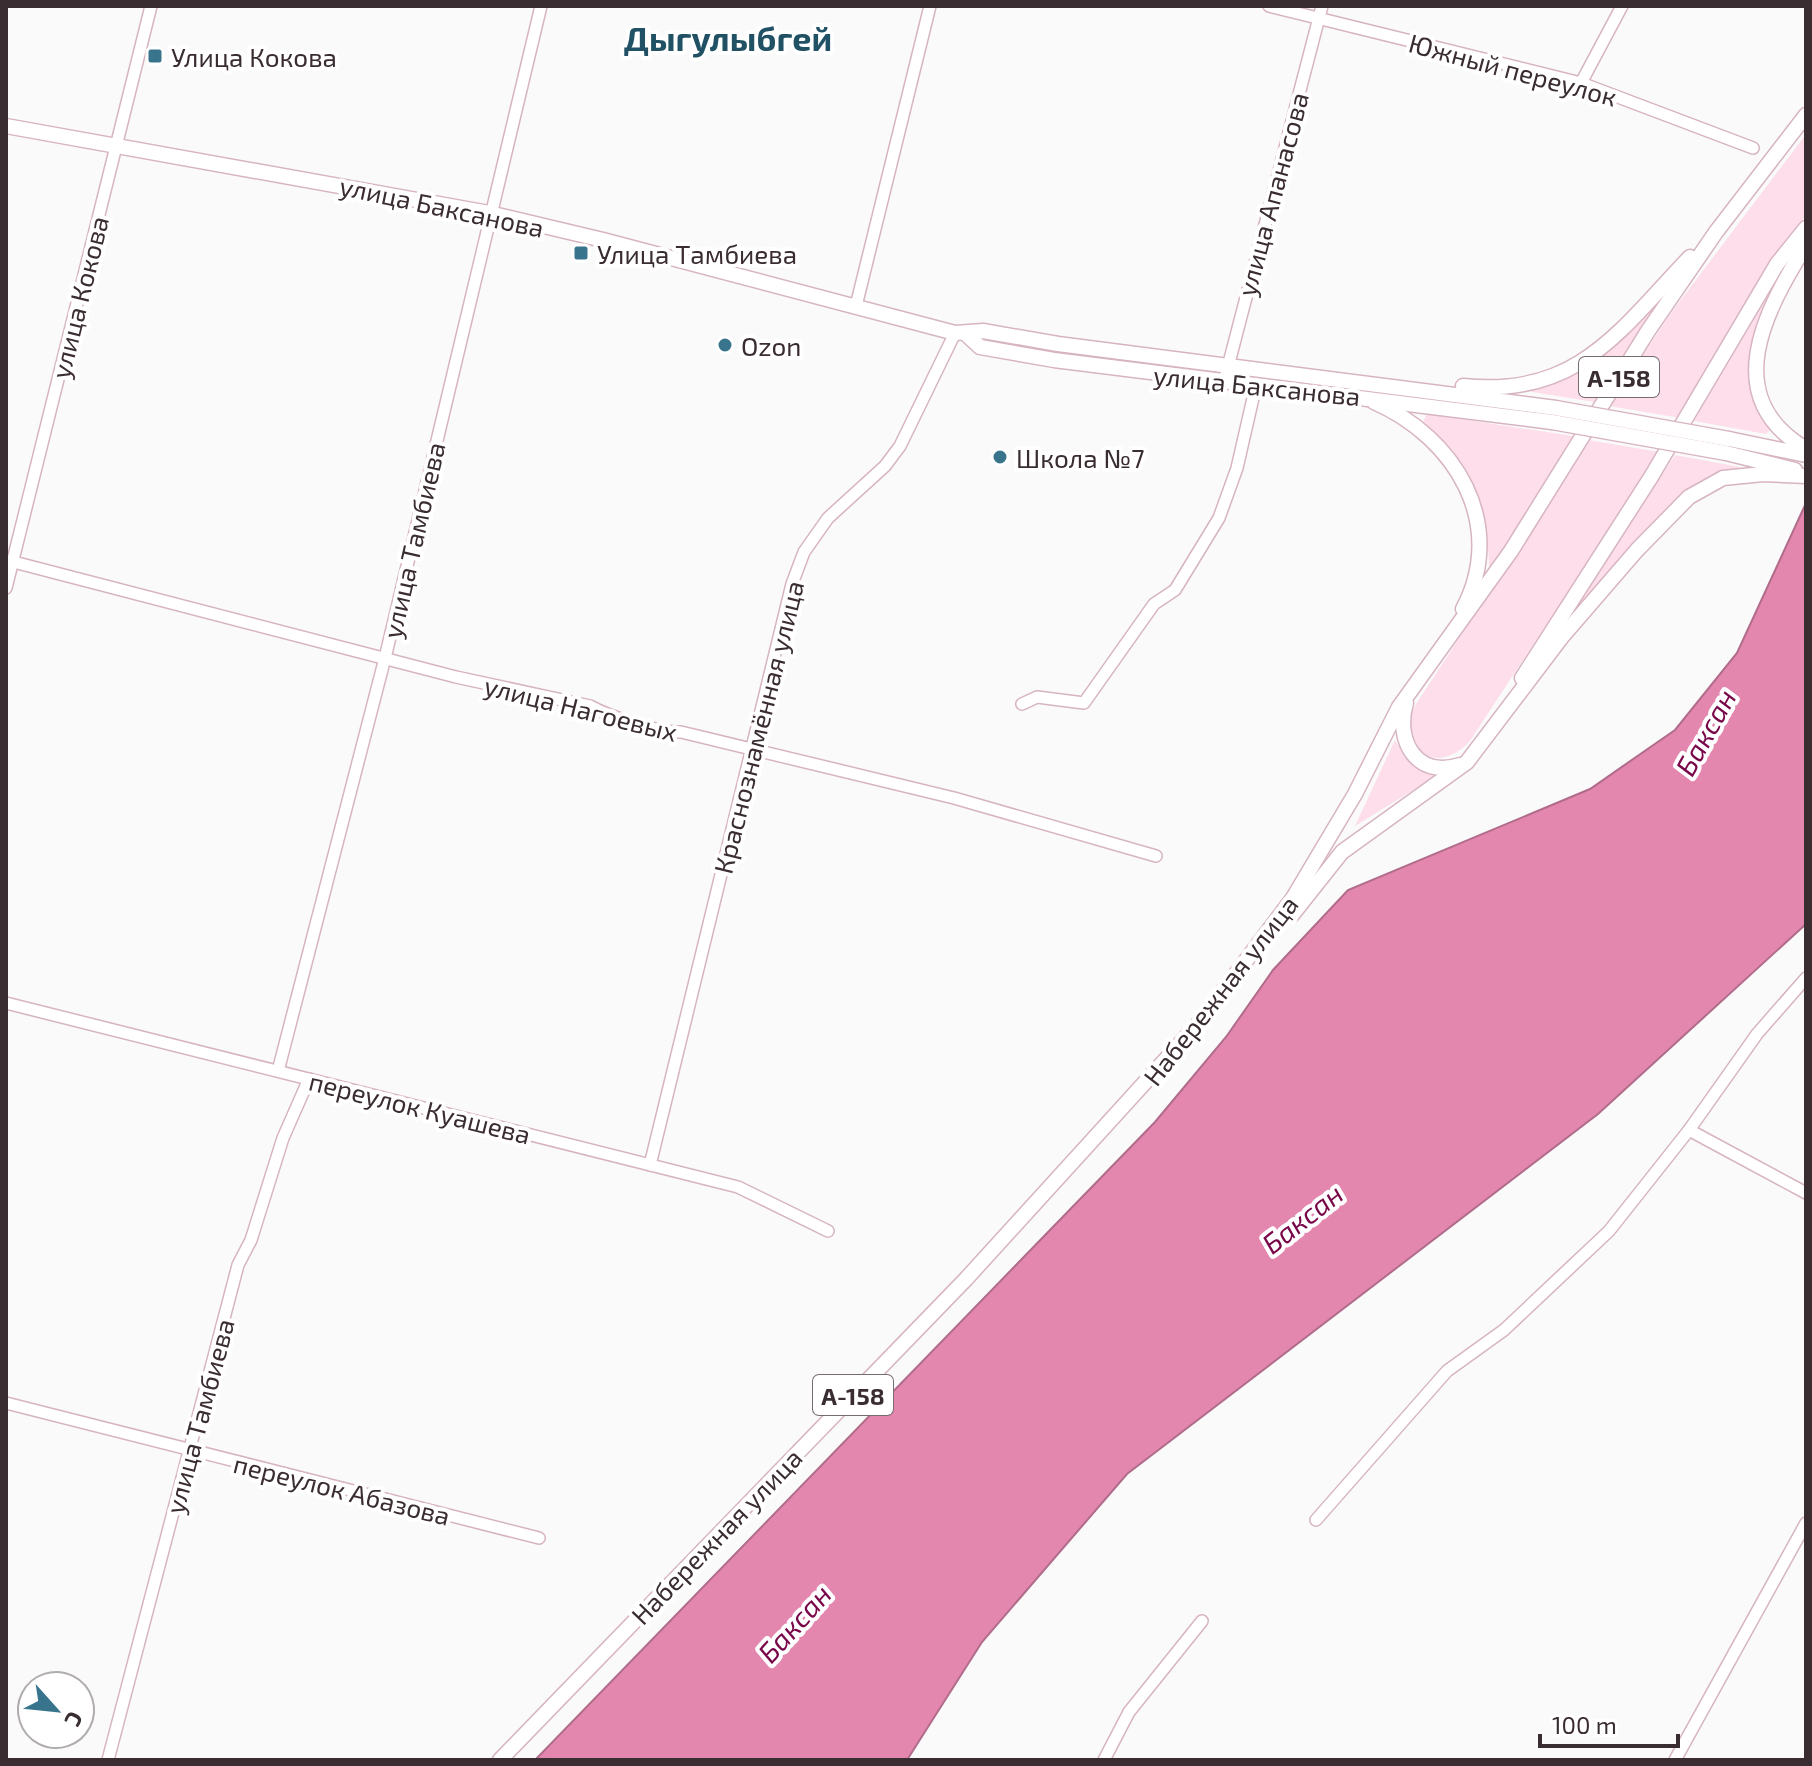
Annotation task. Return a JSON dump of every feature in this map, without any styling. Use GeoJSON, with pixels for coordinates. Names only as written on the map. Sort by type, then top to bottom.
{"type":"FeatureCollection","features":[{"type":"Feature","properties":{"kind":"main road","name":"Набережная улица"},"geometry":{"type":"LineString","coordinates":[[500,1760],[966,1279],[1199,1023],[1321,856],[1388,725],[1511,551],[1640,344],[1716,232],[1806,115]]}},
{"type":"Feature","properties":{"kind":"main road","name":"улица Баксанова"},"geometry":{"type":"LineString","coordinates":[[6,126],[489,213],[961,334],[980,347],[1224,382],[1554,415]]}},
{"type":"Feature","properties":{"kind":"main road","name":"А-158"},"geometry":{"type":"LineString","coordinates":[[1199,1023],[1235,985],[1342,852],[1467,762],[1507,706],[1530,664],[1651,477],[1769,277],[1806,228]]}},
{"type":"Feature","properties":{"kind":"main road"},"geometry":{"type":"LineString","coordinates":[[1420,389],[1455,385],[1512,387],[1580,363],[1612,342],[1716,232]]}},
{"type":"Feature","properties":{"kind":"main road"},"geometry":{"type":"LineString","coordinates":[[1806,245],[1766,318],[1756,352],[1755,370],[1768,416],[1789,439],[1806,449]]}},
{"type":"Feature","properties":{"kind":"main road","name":"улица Баксанова"},"geometry":{"type":"LineString","coordinates":[[961,334],[983,331],[1420,389],[1554,415]]}},
{"type":"Feature","properties":{"kind":"main road"},"geometry":{"type":"LineString","coordinates":[[1359,396],[1402,414],[1422,428],[1455,466],[1471,500],[1478,531],[1478,572],[1443,647]]}},
{"type":"Feature","properties":{"kind":"main road"},"geometry":{"type":"LineString","coordinates":[[1554,415],[1727,446],[1806,455]]}},
{"type":"Feature","properties":{"kind":"main road"},"geometry":{"type":"LineString","coordinates":[[1727,446],[1806,475]]}},
{"type":"Feature","properties":{"kind":"main road"},"geometry":{"type":"LineString","coordinates":[[1507,706],[1637,550],[1689,497],[1723,478],[1763,474],[1806,475]]}},
{"type":"Feature","properties":{"kind":"main road"},"geometry":{"type":"LineString","coordinates":[[1410,691],[1402,735],[1412,755],[1442,768],[1467,762]]}},
{"type":"Feature","properties":{"kind":"street","name":"улица Кокова"},"geometry":{"type":"LineString","coordinates":[[6,588],[9,561],[151,6]]}},
{"type":"Feature","properties":{"kind":"street","name":"улица Тамбиева"},"geometry":{"type":"LineString","coordinates":[[278,1071],[385,658],[489,213],[541,6]]}},
{"type":"Feature","properties":{"kind":"street"},"geometry":{"type":"LineString","coordinates":[[856,306],[930,6]]}},
{"type":"Feature","properties":{"kind":"street","name":"Южный переулок"},"geometry":{"type":"LineString","coordinates":[[1269,6],[1581,83],[1753,148]]}},
{"type":"Feature","properties":{"kind":"street","name":"улица Апанасова"},"geometry":{"type":"LineString","coordinates":[[1224,382],[1322,6]]}},
{"type":"Feature","properties":{"kind":"street"},"geometry":{"type":"LineString","coordinates":[[1581,83],[1622,6]]}},
{"type":"Feature","properties":{"kind":"street","name":"Краснознамённая улица"},"geometry":{"type":"LineString","coordinates":[[650,1165],[792,584],[804,552],[828,518],[893,456],[961,334]]}},
{"type":"Feature","properties":{"kind":"street"},"geometry":{"type":"LineString","coordinates":[[1022,704],[1037,697],[1084,703],[1110,661],[1154,604],[1175,590],[1219,518],[1237,468],[1256,385]]}},
{"type":"Feature","properties":{"kind":"street","name":"улица Нагоевых"},"geometry":{"type":"LineString","coordinates":[[9,561],[385,658],[590,706],[608,716],[640,722],[661,733],[681,732],[954,798],[1156,856]]}},
{"type":"Feature","properties":{"kind":"street"},"geometry":{"type":"LineString","coordinates":[[1316,1520],[1447,1371],[1504,1330],[1609,1231],[1689,1130],[1757,1034],[1806,978]]}},
{"type":"Feature","properties":{"kind":"street","name":"переулок Куашева"},"geometry":{"type":"LineString","coordinates":[[6,1003],[738,1187],[828,1231]]}},
{"type":"Feature","properties":{"kind":"street","name":"улица Тамбиева"},"geometry":{"type":"LineString","coordinates":[[108,1760],[238,1265],[251,1240],[283,1138],[309,1079]]}},
{"type":"Feature","properties":{"kind":"street"},"geometry":{"type":"LineString","coordinates":[[1689,1130],[1806,1193]]}},
{"type":"Feature","properties":{"kind":"street","name":"переулок Абазова"},"geometry":{"type":"LineString","coordinates":[[6,1403],[539,1538]]}},
{"type":"Feature","properties":{"kind":"street"},"geometry":{"type":"LineString","coordinates":[[1675,1760],[1806,1523]]}},
{"type":"Feature","properties":{"kind":"street"},"geometry":{"type":"LineString","coordinates":[[1104,1760],[1129,1712],[1202,1621]]}},
{"type":"Feature","properties":{"kind":"shaded area"},"geometry":{"type":"Polygon","coordinates":[[[1806,134],[1806,215],[1764,273],[1680,418],[1609,406],[1671,313],[1806,134]]]}},
{"type":"Feature","properties":{"kind":"shaded area"},"geometry":{"type":"Polygon","coordinates":[[[1787,262],[1760,320],[1752,351],[1754,379],[1772,428],[1766,434],[1694,421],[1787,262]]]}},
{"type":"Feature","properties":{"kind":"shaded area"},"geometry":{"type":"Polygon","coordinates":[[[1668,289],[1595,402],[1532,392],[1532,388],[1576,372],[1609,351],[1668,289]]]}},
{"type":"Feature","properties":{"kind":"shaded area"},"geometry":{"type":"Polygon","coordinates":[[[1427,414],[1573,436],[1489,573],[1486,527],[1474,489],[1454,455],[1423,421],[1427,414]]]}},
{"type":"Feature","properties":{"kind":"shaded area"},"geometry":{"type":"Polygon","coordinates":[[[1589,440],[1659,452],[1470,741],[1457,752],[1444,757],[1422,753],[1414,745],[1410,733],[1416,704],[1589,440]]]}},
{"type":"Feature","properties":{"kind":"shaded area"},"geometry":{"type":"Polygon","coordinates":[[[1675,455],[1740,467],[1740,471],[1703,481],[1685,494],[1557,636],[1675,455]]]}},
{"type":"Feature","properties":{"kind":"shaded area"},"geometry":{"type":"Polygon","coordinates":[[[1395,740],[1408,760],[1436,776],[1355,826],[1395,740]]]}},
{"type":"Feature","properties":{"kind":"water","name":"Баксан"},"geometry":{"type":"Polygon","coordinates":[[[1806,503],[1806,924],[1598,1114],[1127,1474],[982,1642],[907,1760],[535,1760],[1155,1122],[1226,1037],[1273,970],[1348,890],[1590,789],[1675,730],[1737,653],[1806,503]]]}},
{"type":"Feature","properties":{"kind":"place","name":"Улица Кокова"},"geometry":{"type":"Point","coordinates":[155,56]}},
{"type":"Feature","properties":{"kind":"place","name":"Улица Тамбиева"},"geometry":{"type":"Point","coordinates":[581,253]}},
{"type":"Feature","properties":{"kind":"place","name":"Ozon"},"geometry":{"type":"Point","coordinates":[725,345]}},
{"type":"Feature","properties":{"kind":"place","name":"Школа №7"},"geometry":{"type":"Point","coordinates":[1000,457]}},
{"type":"Feature","properties":{"kind":"district","name":"Дыгулыбгей"},"geometry":{"type":"Point","coordinates":[728,37]}}]}
